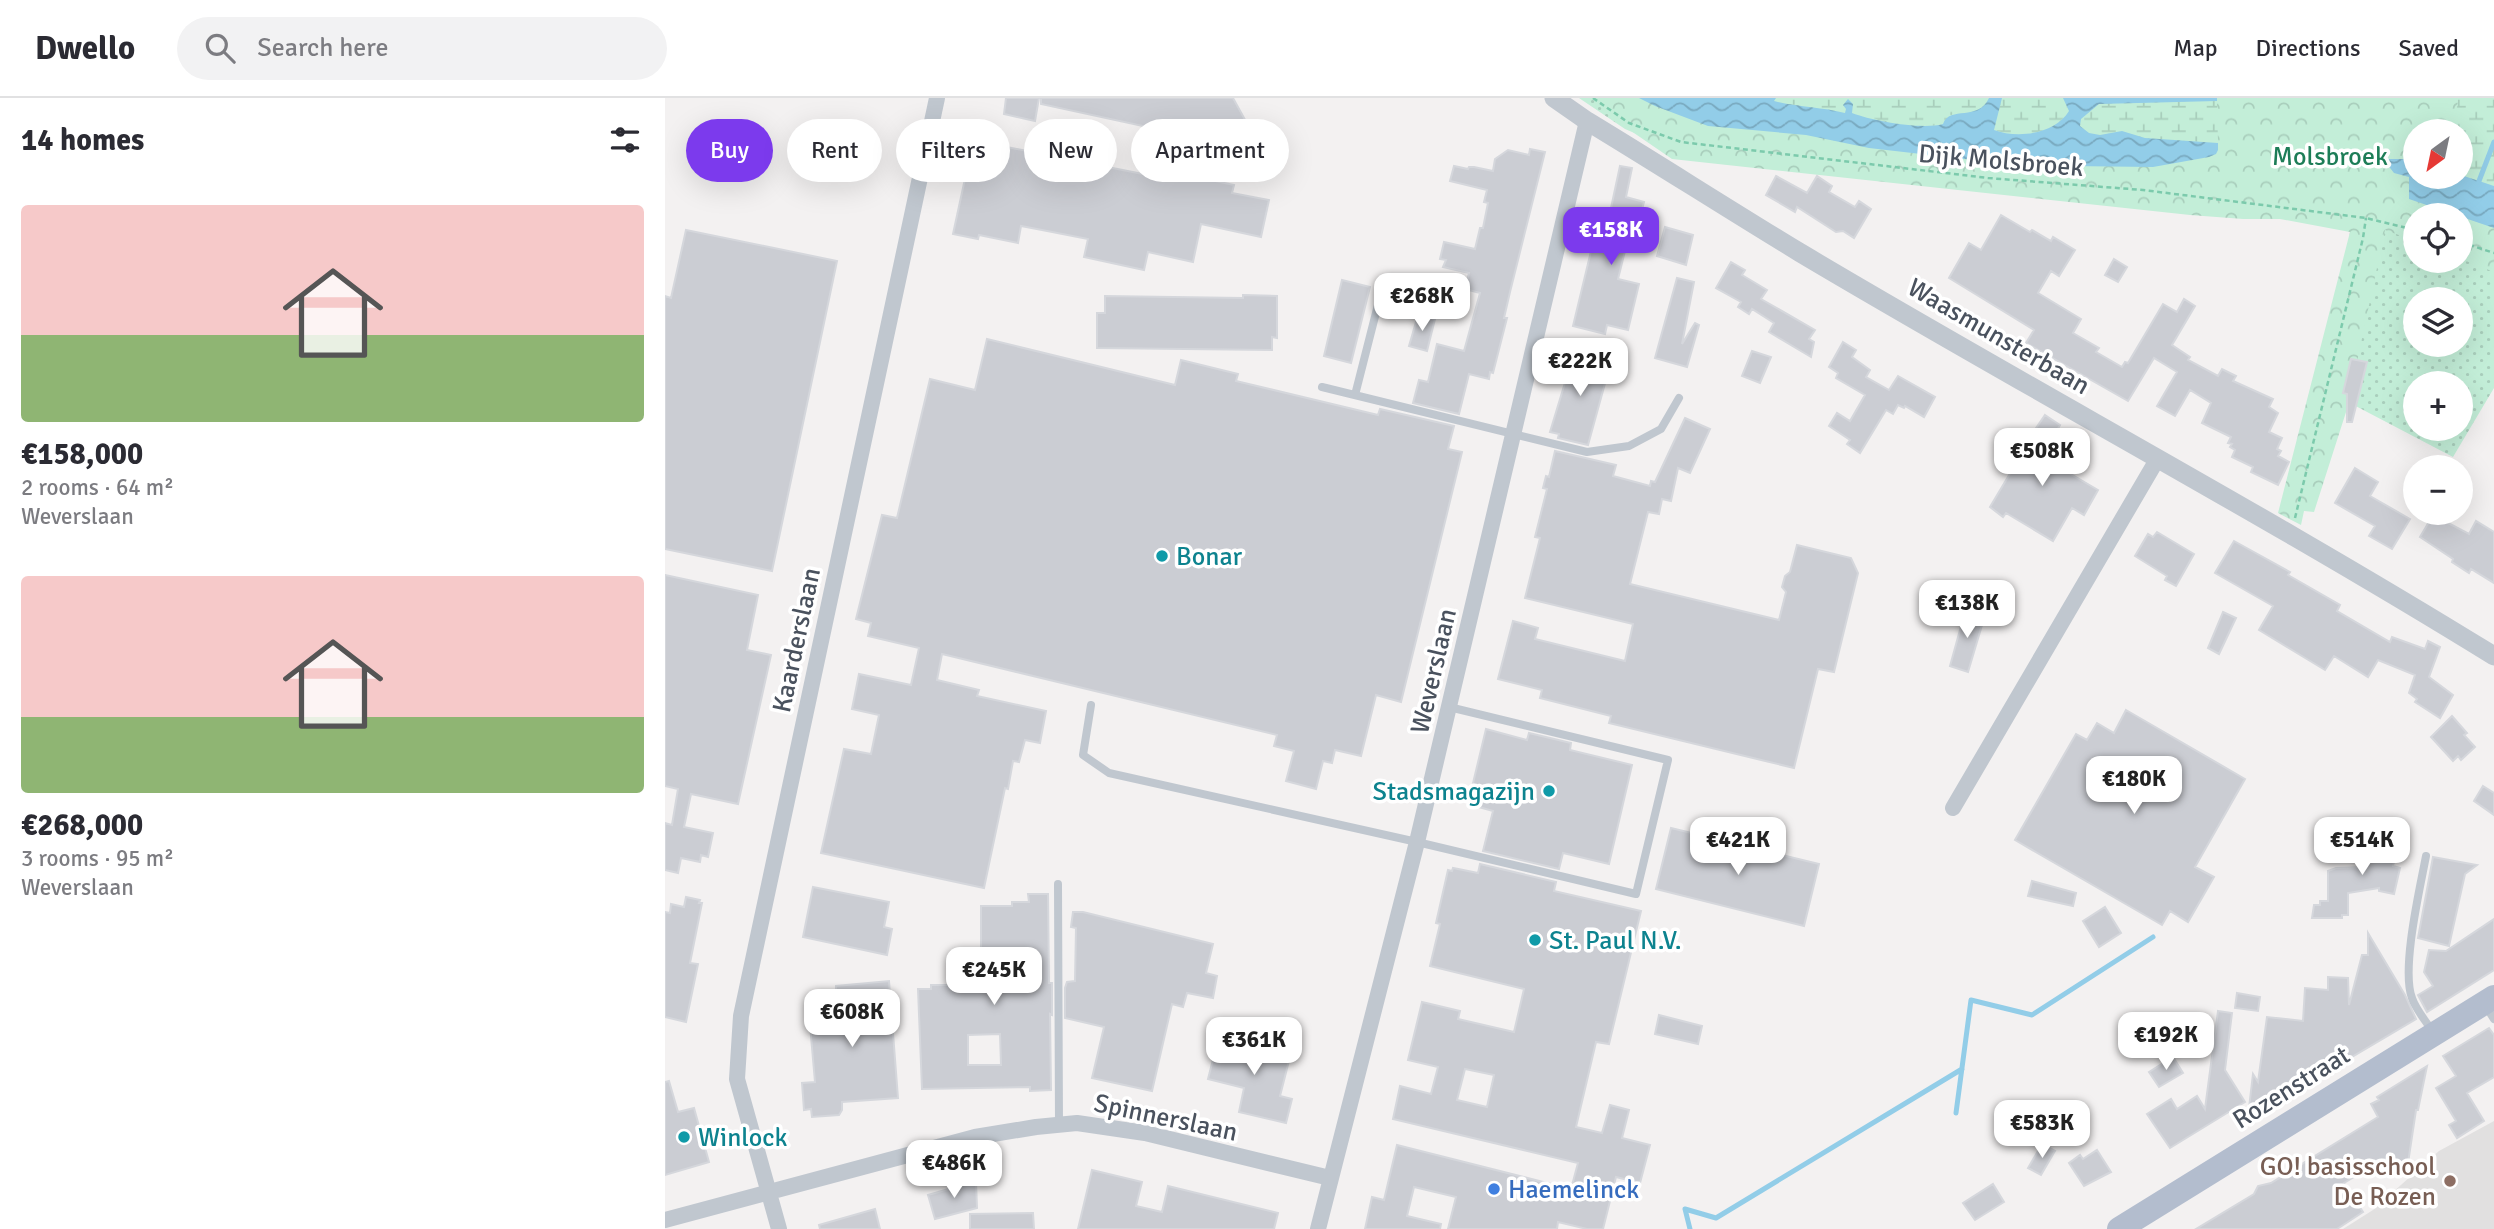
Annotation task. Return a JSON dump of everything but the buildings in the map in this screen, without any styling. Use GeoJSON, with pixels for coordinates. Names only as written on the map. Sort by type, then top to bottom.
{"type":"FeatureCollection","features":[{"type":"Feature","properties":{"kind":"main road","name":"Rozenstraat"},"geometry":{"type":"LineString","coordinates":[[2119,1229],[2434,1034],[2491,1006]]}},
{"type":"Feature","properties":{"kind":"street","name":"Kaarderslaan"},"geometry":{"type":"LineString","coordinates":[[779,1229],[737,1079],[741,1016],[937,98]]}},
{"type":"Feature","properties":{"kind":"street","name":"Waasmunsterbaan"},"geometry":{"type":"LineString","coordinates":[[1554,98],[1799,252],[2158,457],[2494,656]]}},
{"type":"Feature","properties":{"kind":"street","name":"Weverslaan"},"geometry":{"type":"LineString","coordinates":[[1318,1229],[1417,842],[1587,121]]}},
{"type":"Feature","properties":{"kind":"street"},"geometry":{"type":"LineString","coordinates":[[1953,808],[2158,457]]}},
{"type":"Feature","properties":{"kind":"street","name":"Spinnerslaan"},"geometry":{"type":"LineString","coordinates":[[665,1220],[975,1137],[1059,1124],[1077,1123],[1145,1133],[1330,1178]]}},
{"type":"Feature","properties":{"kind":"lane"},"geometry":{"type":"LineString","coordinates":[[1355,395],[1381,293]]}},
{"type":"Feature","properties":{"kind":"lane"},"geometry":{"type":"LineString","coordinates":[[1322,387],[1587,452],[1629,446],[1661,429],[1679,398]]}},
{"type":"Feature","properties":{"kind":"lane"},"geometry":{"type":"LineString","coordinates":[[1091,705],[1083,755],[1109,773],[1636,894],[1668,760],[1449,707]]}},
{"type":"Feature","properties":{"kind":"lane"},"geometry":{"type":"LineString","coordinates":[[2426,856],[2413,925],[2409,985],[2412,998],[2434,1034]]}},
{"type":"Feature","properties":{"kind":"lane"},"geometry":{"type":"LineString","coordinates":[[1058,884],[1059,1124]]}},
{"type":"Feature","properties":{"kind":"path","name":"Dijk Molsbroek"},"geometry":{"type":"LineString","coordinates":[[1593,98],[1629,122],[1681,142],[1988,178],[2143,190],[2366,218],[2403,227]]}},
{"type":"Feature","properties":{"kind":"path"},"geometry":{"type":"LineString","coordinates":[[2292,535],[2366,218]]}},
{"type":"Feature","properties":{"kind":"path"},"geometry":{"type":"LineString","coordinates":[[2473,246],[2494,253]]}},
{"type":"Feature","properties":{"kind":"shaded area","name":"GO! basisschool De Rozen"},"geometry":{"type":"Polygon","coordinates":[[[2494,1121],[2494,1229],[2343,1229],[2373,1210],[2439,1151],[2494,1121]]]}},
{"type":"Feature","properties":{"kind":"green space"},"geometry":{"type":"Polygon","coordinates":[[[1579,98],[1604,98],[2403,222],[2403,273],[2473,273],[2473,233],[2494,231],[2494,388],[2473,423],[2473,371],[2403,371],[2403,431],[2348,402],[2383,231],[1653,141],[1625,129],[1579,98]]]}},
{"type":"Feature","properties":{"kind":"green space","name":"Molsbroek"},"geometry":{"type":"Polygon","coordinates":[[[1595,98],[2494,98],[2494,272],[2473,264],[2473,203],[2403,203],[2403,237],[2385,230],[2347,409],[2314,512],[2304,511],[2301,525],[2278,513],[2350,232],[2280,219],[2190,215],[1672,159],[1634,133],[1595,98]]]}},
{"type":"Feature","properties":{"kind":"green space"},"geometry":{"type":"Polygon","coordinates":[[[1989,98],[1978,110],[1950,115],[1943,123],[1925,126],[1880,120],[1846,109],[1845,113],[1792,104],[1774,100],[1989,98]]]}},
{"type":"Feature","properties":{"kind":"green space"},"geometry":{"type":"Polygon","coordinates":[[[2002,98],[2063,98],[2069,111],[2045,130],[2014,134],[1994,130],[2002,98]]]}},
{"type":"Feature","properties":{"kind":"green space"},"geometry":{"type":"Polygon","coordinates":[[[2458,98],[2494,98],[2494,186],[2473,179],[2473,119],[2456,119],[2458,98]]]}},
{"type":"Feature","properties":{"kind":"green space"},"geometry":{"type":"Polygon","coordinates":[[[2217,101],[2218,143],[2145,138],[2122,131],[2100,135],[2089,133],[2080,127],[2081,119],[2098,104],[2217,101]]]}},
{"type":"Feature","properties":{"kind":"green space"},"geometry":{"type":"Polygon","coordinates":[[[2422,441],[2463,441],[2454,455],[2422,441]]]}},
{"type":"Feature","properties":{"kind":"water"},"geometry":{"type":"Polygon","coordinates":[[[1639,98],[1776,98],[1774,101],[1845,113],[1843,105],[1848,99],[1853,104],[1852,113],[1884,122],[1934,126],[1943,124],[1952,115],[1978,110],[1989,98],[2002,98],[1994,130],[2025,134],[2045,129],[2063,119],[2069,111],[2063,98],[2217,98],[2217,101],[2099,104],[2081,119],[2080,126],[2089,133],[2100,135],[2122,131],[2145,138],[2218,143],[2218,150],[2209,157],[2153,167],[2069,166],[1973,160],[1869,148],[1806,135],[1708,126],[1639,98]]]}},
{"type":"Feature","properties":{"kind":"water"},"geometry":{"type":"Polygon","coordinates":[[[2383,159],[2403,159],[2403,175],[2394,173],[2383,159]]]}},
{"type":"Feature","properties":{"kind":"water"},"geometry":{"type":"Polygon","coordinates":[[[2473,179],[2494,186],[2494,228],[2473,221],[2473,203],[2421,203],[2409,199],[2409,189],[2473,189],[2473,179]]]}},
{"type":"Feature","properties":{"kind":"waterway"},"geometry":{"type":"LineString","coordinates":[[2479,181],[2494,142]]}},
{"type":"Feature","properties":{"kind":"waterway"},"geometry":{"type":"LineString","coordinates":[[1956,1113],[1971,1000],[2032,1015],[2153,937]]}},
{"type":"Feature","properties":{"kind":"waterway"},"geometry":{"type":"LineString","coordinates":[[1690,1229],[1685,1209],[1716,1218],[1962,1069]]}},
{"type":"Feature","properties":{"kind":"place","name":"Bonar"},"geometry":{"type":"Point","coordinates":[1162,556]}},
{"type":"Feature","properties":{"kind":"place","name":"Stadsmagazijn"},"geometry":{"type":"Point","coordinates":[1549,791]}},
{"type":"Feature","properties":{"kind":"place","name":"St. Paul N.V."},"geometry":{"type":"Point","coordinates":[1535,940]}},
{"type":"Feature","properties":{"kind":"place","name":"Winlock"},"geometry":{"type":"Point","coordinates":[684,1137]}},
{"type":"Feature","properties":{"kind":"place","name":"GO! basisschool De Rozen"},"geometry":{"type":"Point","coordinates":[2450,1181]}},
{"type":"Feature","properties":{"kind":"place","name":"Haemelinck"},"geometry":{"type":"Point","coordinates":[1494,1189]}}]}
